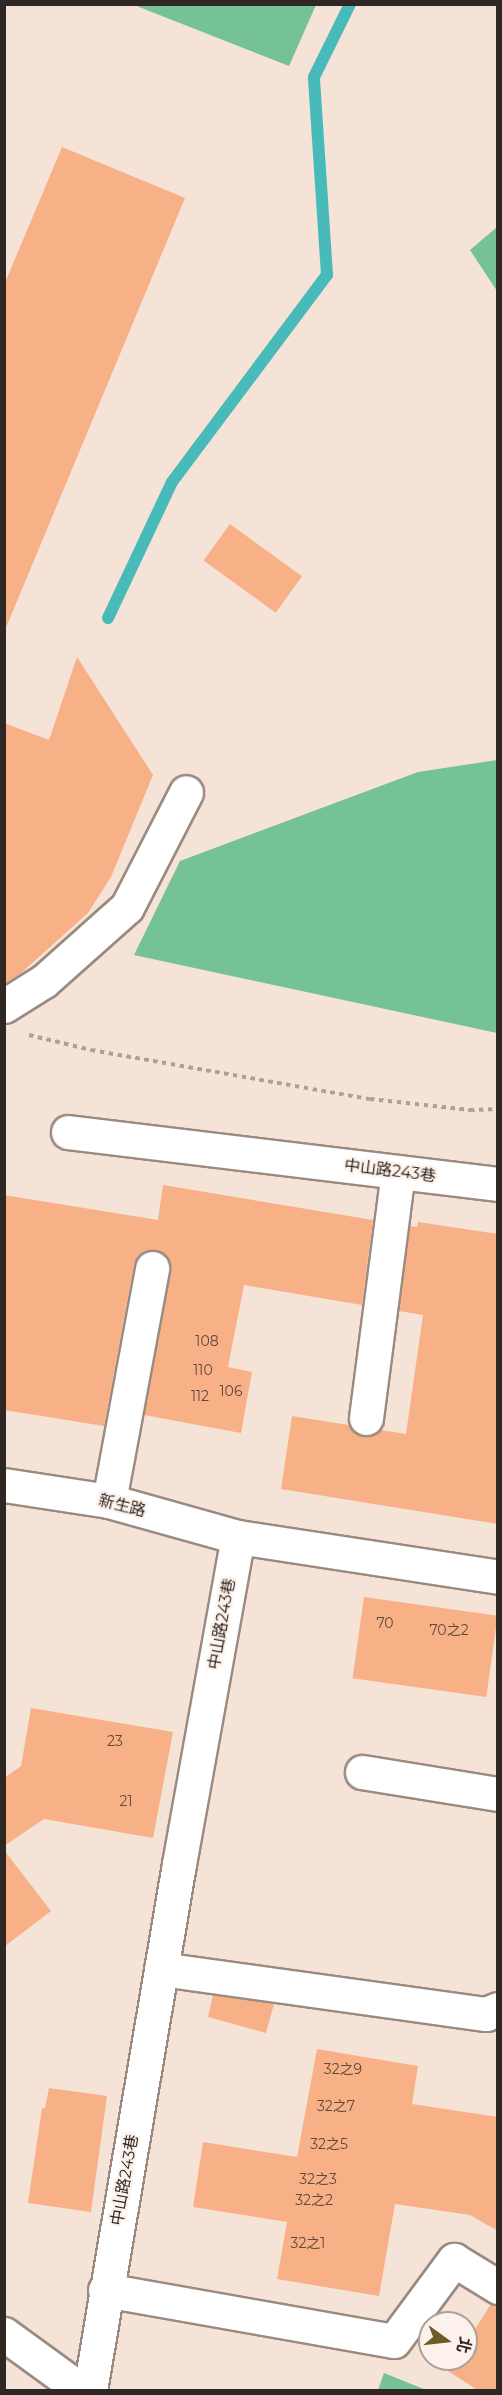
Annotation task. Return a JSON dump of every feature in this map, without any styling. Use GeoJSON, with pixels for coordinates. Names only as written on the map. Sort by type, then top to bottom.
{"type":"FeatureCollection","features":[{"type":"Feature","properties":{"kind":"street"},"geometry":{"type":"LineString","coordinates":[[4,1006],[44,981],[127,907],[186,792]]}},
{"type":"Feature","properties":{"kind":"street","name":"中山路243巷"},"geometry":{"type":"LineString","coordinates":[[68,1132],[498,1184]]}},
{"type":"Feature","properties":{"kind":"street"},"geometry":{"type":"LineString","coordinates":[[366,1418],[398,1172]]}},
{"type":"Feature","properties":{"kind":"street"},"geometry":{"type":"LineString","coordinates":[[108,1501],[152,1268]]}},
{"type":"Feature","properties":{"kind":"street","name":"新生路"},"geometry":{"type":"LineString","coordinates":[[4,1485],[108,1501],[238,1537]]}},
{"type":"Feature","properties":{"kind":"street"},"geometry":{"type":"LineString","coordinates":[[238,1537],[498,1577]]}},
{"type":"Feature","properties":{"kind":"street","name":"中山路243巷"},"geometry":{"type":"LineString","coordinates":[[90,2391],[105,2290],[238,1537]]}},
{"type":"Feature","properties":{"kind":"street"},"geometry":{"type":"LineString","coordinates":[[362,1772],[498,1794]]}},
{"type":"Feature","properties":{"kind":"street"},"geometry":{"type":"LineString","coordinates":[[161,1969],[486,2014],[498,2009]]}},
{"type":"Feature","properties":{"kind":"street"},"geometry":{"type":"LineString","coordinates":[[105,2290],[394,2341],[454,2260],[498,2287]]}},
{"type":"Feature","properties":{"kind":"street"},"geometry":{"type":"LineString","coordinates":[[4,2334],[81,2391]]}},
{"type":"Feature","properties":{"kind":"path"},"geometry":{"type":"LineString","coordinates":[[26,1035],[91,1050],[190,1065],[370,1099],[470,1110],[498,1109]]}},
{"type":"Feature","properties":{"kind":"green space"},"geometry":{"type":"Polygon","coordinates":[[[134,5],[316,5],[289,66],[134,5]]]}},
{"type":"Feature","properties":{"kind":"green space"},"geometry":{"type":"Polygon","coordinates":[[[497,227],[497,291],[470,250],[497,227]]]}},
{"type":"Feature","properties":{"kind":"green space"},"geometry":{"type":"Polygon","coordinates":[[[497,760],[497,1033],[134,955],[180,861],[418,772],[497,760]]]}},
{"type":"Feature","properties":{"kind":"green space"},"geometry":{"type":"Polygon","coordinates":[[[384,2373],[426,2390],[378,2390],[384,2373]]]}},
{"type":"Feature","properties":{"kind":"building"},"geometry":{"type":"Polygon","coordinates":[[[62,147],[185,198],[5,630],[4,285],[62,147]]]}},
{"type":"Feature","properties":{"kind":"building"},"geometry":{"type":"Polygon","coordinates":[[[230,524],[302,576],[276,613],[204,560],[230,524]]]}},
{"type":"Feature","properties":{"kind":"building"},"geometry":{"type":"Polygon","coordinates":[[[77,657],[153,775],[111,877],[88,913],[20,974],[4,984],[4,723],[49,740],[77,657]]]}},
{"type":"Feature","properties":{"kind":"building"},"geometry":{"type":"Polygon","coordinates":[[[163,1185],[373,1220],[362,1305],[244,1285],[228,1367],[252,1372],[241,1433],[144,1415],[170,1271],[169,1261],[165,1254],[156,1250],[146,1250],[138,1255],[134,1265],[104,1426],[4,1410],[4,1195],[158,1220],[163,1185]]]}},
{"type":"Feature","properties":{"kind":"building"},"geometry":{"type":"Polygon","coordinates":[[[418,1222],[498,1234],[498,1524],[281,1489],[292,1416],[349,1425],[354,1432],[363,1436],[373,1435],[381,1430],[406,1434],[423,1315],[399,1311],[410,1226],[417,1227],[418,1222]]]}},
{"type":"Feature","properties":{"kind":"building"},"geometry":{"type":"Polygon","coordinates":[[[364,1597],[498,1616],[486,1697],[353,1678],[364,1597]]]}},
{"type":"Feature","properties":{"kind":"building"},"geometry":{"type":"Polygon","coordinates":[[[31,1708],[173,1732],[153,1838],[44,1819],[4,1846],[4,1778],[21,1766],[31,1708]]]}},
{"type":"Feature","properties":{"kind":"building"},"geometry":{"type":"Polygon","coordinates":[[[4,1850],[51,1911],[4,1947],[4,1850]]]}},
{"type":"Feature","properties":{"kind":"building"},"geometry":{"type":"Polygon","coordinates":[[[213,1995],[274,2004],[266,2033],[208,2017],[213,1995]]]}},
{"type":"Feature","properties":{"kind":"building"},"geometry":{"type":"Polygon","coordinates":[[[317,2049],[418,2066],[412,2104],[498,2117],[498,2231],[470,2215],[395,2204],[379,2296],[277,2279],[287,2222],[193,2207],[203,2142],[297,2157],[317,2049]]]}},
{"type":"Feature","properties":{"kind":"building"},"geometry":{"type":"Polygon","coordinates":[[[49,2088],[107,2096],[91,2212],[28,2203],[42,2108],[45,2108],[49,2088]]]}},
{"type":"Feature","properties":{"kind":"building"},"geometry":{"type":"Polygon","coordinates":[[[491,2304],[498,2306],[498,2391],[479,2391],[448,2371],[478,2371],[478,2324],[491,2304]]]}},
{"type":"Feature","properties":{"kind":"waterway"},"geometry":{"type":"LineString","coordinates":[[108,618],[172,482],[327,275],[314,77],[350,4]]}}]}
